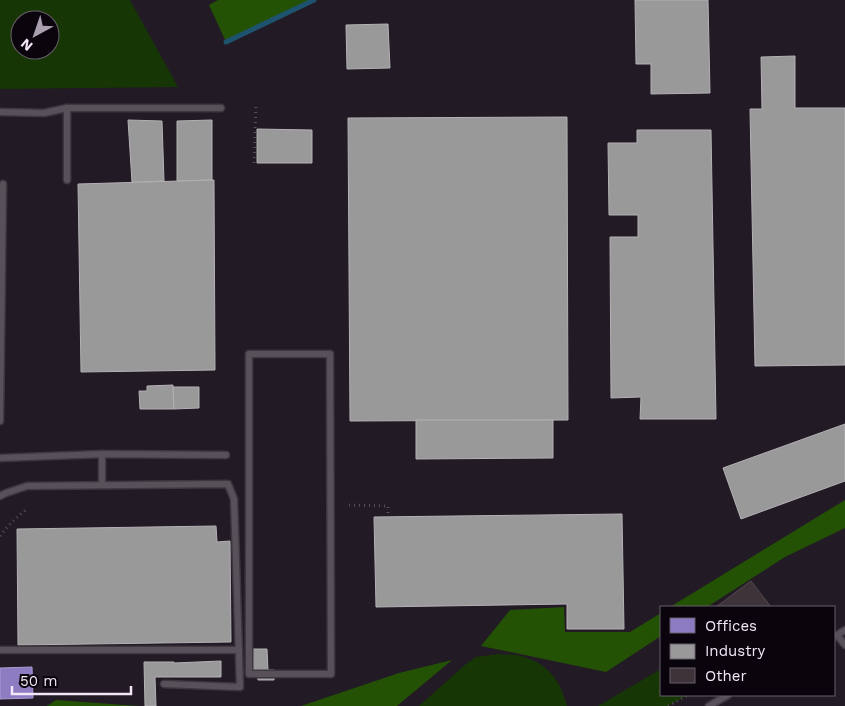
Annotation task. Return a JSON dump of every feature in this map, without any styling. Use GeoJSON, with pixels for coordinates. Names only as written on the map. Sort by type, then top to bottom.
{"type":"FeatureCollection","features":[{"type":"Feature","properties":{"kind":"lane"},"geometry":{"type":"LineString","coordinates":[[0,112],[44,113],[67,108],[221,108]]}},
{"type":"Feature","properties":{"kind":"lane"},"geometry":{"type":"LineString","coordinates":[[67,108],[67,180]]}},
{"type":"Feature","properties":{"kind":"lane"},"geometry":{"type":"LineString","coordinates":[[0,421],[3,184]]}},
{"type":"Feature","properties":{"kind":"lane"},"geometry":{"type":"LineString","coordinates":[[249,354],[330,354],[331,674],[249,674],[249,354]]}},
{"type":"Feature","properties":{"kind":"lane"},"geometry":{"type":"LineString","coordinates":[[0,458],[102,454],[226,455]]}},
{"type":"Feature","properties":{"kind":"lane"},"geometry":{"type":"LineString","coordinates":[[102,454],[102,485]]}},
{"type":"Feature","properties":{"kind":"lane"},"geometry":{"type":"LineString","coordinates":[[0,496],[6,492],[27,486],[228,484],[234,498],[240,686],[164,684]]}},
{"type":"Feature","properties":{"kind":"lane"},"geometry":{"type":"LineString","coordinates":[[845,630],[836,636],[845,645]]}},
{"type":"Feature","properties":{"kind":"lane"},"geometry":{"type":"LineString","coordinates":[[0,650],[240,650]]}},
{"type":"Feature","properties":{"kind":"lane"},"geometry":{"type":"LineString","coordinates":[[709,706],[726,696]]}},
{"type":"Feature","properties":{"kind":"path"},"geometry":{"type":"LineString","coordinates":[[254,163],[256,105]]}},
{"type":"Feature","properties":{"kind":"path"},"geometry":{"type":"LineString","coordinates":[[349,504],[388,506],[388,517]]}},
{"type":"Feature","properties":{"kind":"path"},"geometry":{"type":"LineString","coordinates":[[0,536],[15,518],[28,508]]}},
{"type":"Feature","properties":{"kind":"path"},"geometry":{"type":"LineString","coordinates":[[668,706],[686,696]]}},
{"type":"Feature","properties":{"kind":"green space"},"geometry":{"type":"Polygon","coordinates":[[[0,0],[130,0],[178,87],[0,89],[0,0]]]}},
{"type":"Feature","properties":{"kind":"green space"},"geometry":{"type":"Polygon","coordinates":[[[218,0],[314,0],[226,42],[209,5],[218,0]]]}},
{"type":"Feature","properties":{"kind":"green space"},"geometry":{"type":"Polygon","coordinates":[[[845,500],[845,528],[785,557],[709,606],[672,606],[845,500]]]}},
{"type":"Feature","properties":{"kind":"green space"},"geometry":{"type":"Polygon","coordinates":[[[564,607],[565,632],[630,632],[660,614],[660,637],[606,672],[481,646],[510,610],[564,607]]]}},
{"type":"Feature","properties":{"kind":"green space"},"geometry":{"type":"Polygon","coordinates":[[[498,654],[521,656],[546,668],[557,681],[567,706],[419,706],[476,657],[498,654]]]}},
{"type":"Feature","properties":{"kind":"green space"},"geometry":{"type":"Polygon","coordinates":[[[452,660],[397,706],[301,706],[399,673],[452,660]]]}},
{"type":"Feature","properties":{"kind":"green space"},"geometry":{"type":"Polygon","coordinates":[[[660,670],[660,696],[686,696],[668,706],[598,706],[660,670]]]}},
{"type":"Feature","properties":{"kind":"green space"},"geometry":{"type":"Polygon","coordinates":[[[56,700],[139,706],[47,706],[56,700]]]}},
{"type":"Feature","properties":{"kind":"building: Offices"},"geometry":{"type":"Polygon","coordinates":[[[32,667],[33,698],[0,699],[0,668],[32,667]]]}},
{"type":"Feature","properties":{"kind":"building: Industry"},"geometry":{"type":"Polygon","coordinates":[[[635,0],[708,0],[710,93],[651,94],[651,64],[636,64],[635,0]]]}},
{"type":"Feature","properties":{"kind":"building: Industry"},"geometry":{"type":"Polygon","coordinates":[[[388,24],[390,68],[347,69],[346,25],[388,24]]]}},
{"type":"Feature","properties":{"kind":"building: Industry"},"geometry":{"type":"Polygon","coordinates":[[[795,56],[795,108],[845,108],[845,365],[755,366],[750,109],[762,109],[761,57],[795,56]]]}},
{"type":"Feature","properties":{"kind":"building: Industry"},"geometry":{"type":"Polygon","coordinates":[[[567,117],[568,420],[350,421],[348,118],[567,117]]]}},
{"type":"Feature","properties":{"kind":"building: Industry"},"geometry":{"type":"Polygon","coordinates":[[[128,120],[162,121],[164,181],[132,182],[128,120]]]}},
{"type":"Feature","properties":{"kind":"building: Industry"},"geometry":{"type":"Polygon","coordinates":[[[212,120],[212,180],[177,181],[177,121],[212,120]]]}},
{"type":"Feature","properties":{"kind":"building: Industry"},"geometry":{"type":"Polygon","coordinates":[[[257,129],[312,130],[312,163],[257,163],[257,129]]]}},
{"type":"Feature","properties":{"kind":"building: Industry"},"geometry":{"type":"Polygon","coordinates":[[[637,130],[711,130],[716,419],[640,419],[641,397],[611,398],[610,237],[638,237],[638,215],[609,215],[608,143],[637,143],[637,130]]]}},
{"type":"Feature","properties":{"kind":"building: Industry"},"geometry":{"type":"Polygon","coordinates":[[[214,180],[215,370],[81,372],[78,184],[214,180]]]}},
{"type":"Feature","properties":{"kind":"building: Industry"},"geometry":{"type":"Polygon","coordinates":[[[173,385],[174,409],[140,409],[139,391],[147,391],[147,386],[173,385]]]}},
{"type":"Feature","properties":{"kind":"building: Industry"},"geometry":{"type":"Polygon","coordinates":[[[173,387],[199,387],[199,408],[174,409],[173,387]]]}},
{"type":"Feature","properties":{"kind":"building: Industry"},"geometry":{"type":"Polygon","coordinates":[[[416,420],[553,420],[553,458],[416,459],[416,420]]]}},
{"type":"Feature","properties":{"kind":"building: Industry"},"geometry":{"type":"Polygon","coordinates":[[[845,424],[845,481],[741,519],[723,468],[845,424]]]}},
{"type":"Feature","properties":{"kind":"building: Industry"},"geometry":{"type":"Polygon","coordinates":[[[622,514],[624,629],[567,629],[567,604],[376,607],[374,517],[622,514]]]}},
{"type":"Feature","properties":{"kind":"building: Industry"},"geometry":{"type":"Polygon","coordinates":[[[216,526],[217,542],[230,541],[231,642],[18,645],[17,529],[216,526]]]}},
{"type":"Feature","properties":{"kind":"building: Industry"},"geometry":{"type":"Polygon","coordinates":[[[251,649],[267,649],[268,670],[274,670],[274,680],[258,680],[257,670],[252,670],[251,649]]]}},
{"type":"Feature","properties":{"kind":"building: Industry"},"geometry":{"type":"Polygon","coordinates":[[[221,661],[221,677],[155,677],[156,706],[145,706],[144,662],[221,661]]]}},
{"type":"Feature","properties":{"kind":"building: Other"},"geometry":{"type":"Polygon","coordinates":[[[751,581],[770,606],[717,606],[751,581]]]}},
{"type":"Feature","properties":{"kind":"waterway"},"geometry":{"type":"LineString","coordinates":[[226,42],[314,0]]}}]}
